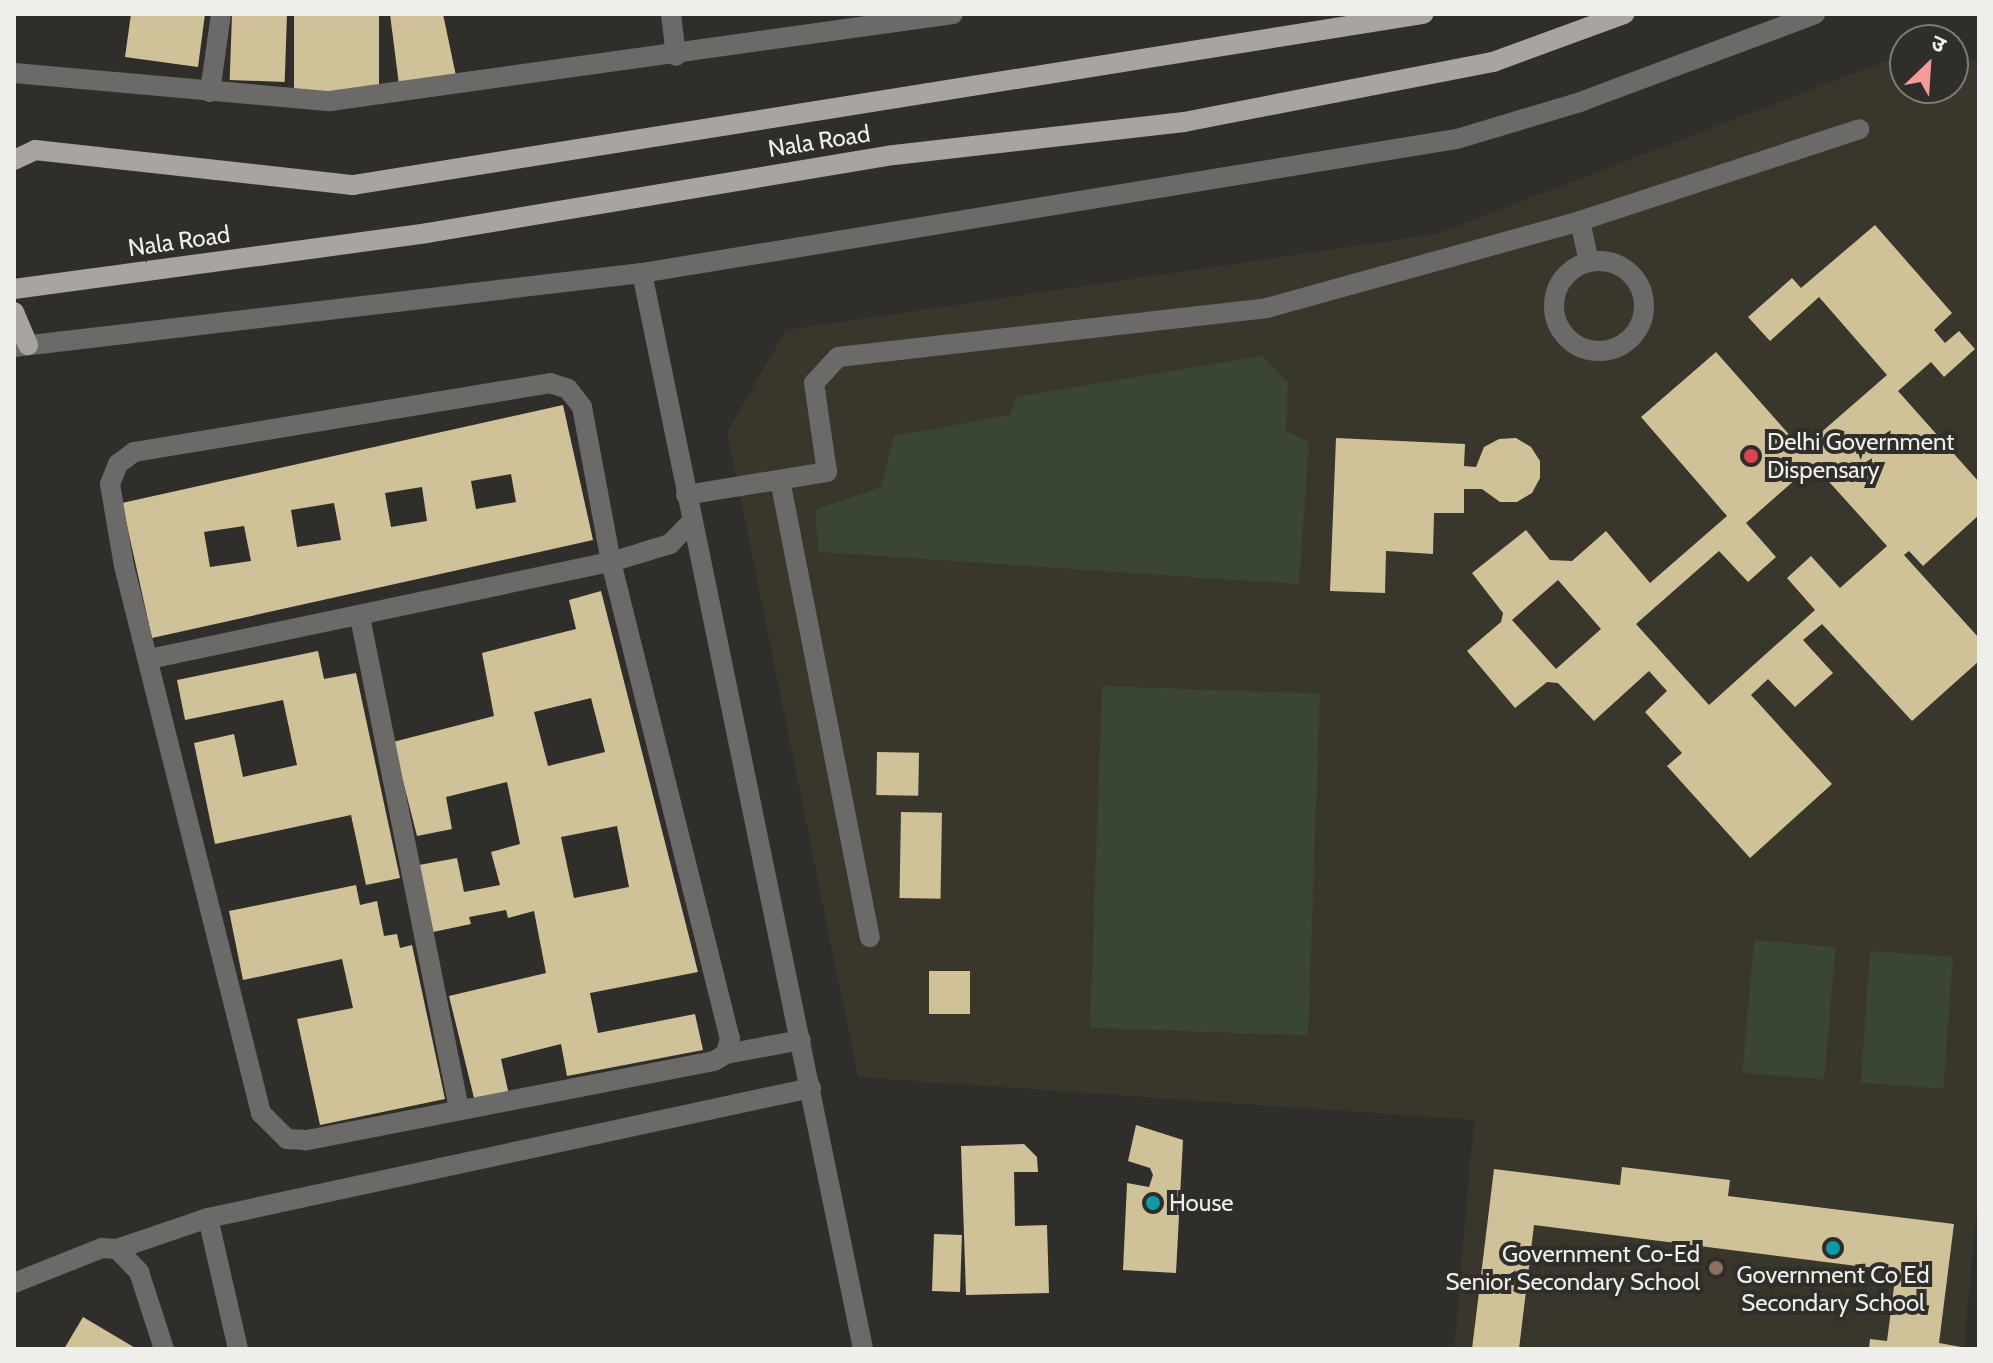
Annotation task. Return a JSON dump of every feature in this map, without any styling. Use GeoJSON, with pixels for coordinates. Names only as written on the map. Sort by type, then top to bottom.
{"type":"FeatureCollection","features":[{"type":"Feature","properties":{"kind":"main road","name":"Nala Road"},"geometry":{"type":"LineString","coordinates":[[14,160],[35,150],[353,185],[1423,14]]}},
{"type":"Feature","properties":{"kind":"main road","name":"Nala Road"},"geometry":{"type":"LineString","coordinates":[[14,289],[427,233],[894,155],[1184,122],[1493,62],[1624,14]]}},
{"type":"Feature","properties":{"kind":"main road"},"geometry":{"type":"LineString","coordinates":[[14,312],[21,346]]}},
{"type":"Feature","properties":{"kind":"street"},"geometry":{"type":"LineString","coordinates":[[210,92],[221,14]]}},
{"type":"Feature","properties":{"kind":"street"},"geometry":{"type":"LineString","coordinates":[[671,14],[676,56]]}},
{"type":"Feature","properties":{"kind":"street"},"geometry":{"type":"LineString","coordinates":[[14,73],[330,101],[676,56],[953,14]]}},
{"type":"Feature","properties":{"kind":"street"},"geometry":{"type":"LineString","coordinates":[[21,346],[642,273],[1457,139],[1580,102],[1815,14]]}},
{"type":"Feature","properties":{"kind":"street"},"geometry":{"type":"LineString","coordinates":[[686,495],[827,472],[814,383],[838,357],[1267,308],[1580,221],[1859,129]]}},
{"type":"Feature","properties":{"kind":"street"},"geometry":{"type":"LineString","coordinates":[[1580,221],[1589,262]]}},
{"type":"Feature","properties":{"kind":"street"},"geometry":{"type":"LineString","coordinates":[[1589,262],[1624,269],[1643,294],[1644,315],[1635,334],[1609,350],[1578,347],[1563,333],[1555,314],[1560,283],[1589,262]]}},
{"type":"Feature","properties":{"kind":"street"},"geometry":{"type":"LineString","coordinates":[[642,273],[863,1349]]}},
{"type":"Feature","properties":{"kind":"street"},"geometry":{"type":"LineString","coordinates":[[726,1054],[730,1038],[611,562],[582,407],[568,389],[550,383],[134,452],[118,464],[110,484],[111,502],[261,1113],[271,1128],[287,1139],[306,1140],[714,1061],[726,1054],[801,1040]]}},
{"type":"Feature","properties":{"kind":"street"},"geometry":{"type":"LineString","coordinates":[[780,480],[870,937]]}},
{"type":"Feature","properties":{"kind":"street"},"geometry":{"type":"LineString","coordinates":[[149,659],[611,562],[670,544],[691,522]]}},
{"type":"Feature","properties":{"kind":"street"},"geometry":{"type":"LineString","coordinates":[[360,617],[459,1109]]}},
{"type":"Feature","properties":{"kind":"street"},"geometry":{"type":"LineString","coordinates":[[14,1283],[102,1248],[117,1249],[208,1218],[811,1088]]}},
{"type":"Feature","properties":{"kind":"street"},"geometry":{"type":"LineString","coordinates":[[208,1218],[238,1349]]}},
{"type":"Feature","properties":{"kind":"street"},"geometry":{"type":"LineString","coordinates":[[117,1249],[139,1272],[164,1349]]}},
{"type":"Feature","properties":{"kind":"shaded area"},"geometry":{"type":"Polygon","coordinates":[[[1889,60],[1889,104],[1969,104],[1969,61],[1979,61],[1979,1187],[1964,1349],[1454,1349],[1474,1120],[858,1077],[727,432],[786,330],[1436,234],[1889,60]]]}},
{"type":"Feature","properties":{"kind":"green space"},"geometry":{"type":"Polygon","coordinates":[[[1262,356],[1288,383],[1286,431],[1309,442],[1299,584],[819,552],[815,510],[881,487],[894,436],[1010,415],[1016,397],[1262,356]]]}},
{"type":"Feature","properties":{"kind":"green space"},"geometry":{"type":"Polygon","coordinates":[[[1102,686],[1320,694],[1308,1035],[1090,1028],[1102,686]]]}},
{"type":"Feature","properties":{"kind":"green space"},"geometry":{"type":"Polygon","coordinates":[[[1754,940],[1836,947],[1824,1080],[1742,1072],[1754,940]]]}},
{"type":"Feature","properties":{"kind":"green space"},"geometry":{"type":"Polygon","coordinates":[[[1870,951],[1953,957],[1944,1088],[1861,1083],[1870,951]]]}},
{"type":"Feature","properties":{"kind":"building"},"geometry":{"type":"Polygon","coordinates":[[[131,14],[205,14],[198,67],[125,57],[131,14]]]}},
{"type":"Feature","properties":{"kind":"building"},"geometry":{"type":"Polygon","coordinates":[[[232,14],[287,16],[285,82],[230,80],[232,14]]]}},
{"type":"Feature","properties":{"kind":"building"},"geometry":{"type":"Polygon","coordinates":[[[294,14],[379,14],[379,93],[294,93],[294,14]]]}},
{"type":"Feature","properties":{"kind":"building"},"geometry":{"type":"Polygon","coordinates":[[[390,14],[443,14],[456,76],[399,85],[390,14]]]}},
{"type":"Feature","properties":{"kind":"building"},"geometry":{"type":"Polygon","coordinates":[[[1875,225],[1952,313],[1934,330],[1945,343],[1959,331],[1975,349],[1944,377],[1931,362],[1898,391],[1979,482],[1979,515],[1923,566],[1909,551],[1904,555],[1979,638],[1979,661],[1912,721],[1822,624],[1803,640],[1833,673],[1795,707],[1768,679],[1751,695],[1832,784],[1750,858],[1667,766],[1682,753],[1645,712],[1667,691],[1649,671],[1594,721],[1558,683],[1547,682],[1515,708],[1467,651],[1501,622],[1503,613],[1472,573],[1526,530],[1550,560],[1572,561],[1606,531],[1650,583],[1727,516],[1641,417],[1716,352],[1802,449],[1887,375],[1819,297],[1770,341],[1748,317],[1792,278],[1801,288],[1875,225]],[[1813,464],[1746,523],[1776,557],[1748,582],[1719,551],[1636,624],[1709,705],[1815,610],[1787,578],[1811,556],[1840,588],[1887,546],[1813,464]],[[1558,580],[1512,620],[1556,669],[1601,629],[1558,580]]]}},
{"type":"Feature","properties":{"kind":"building"},"geometry":{"type":"Polygon","coordinates":[[[563,405],[593,540],[152,638],[122,503],[563,405]],[[511,474],[471,481],[476,509],[516,502],[511,474]],[[422,487],[385,493],[391,527],[427,521],[422,487]],[[334,503],[291,510],[297,547],[341,540],[334,503]],[[244,526],[204,532],[210,567],[251,561],[244,526]]]}},
{"type":"Feature","properties":{"kind":"building"},"geometry":{"type":"Polygon","coordinates":[[[1336,438],[1465,444],[1464,466],[1476,467],[1484,447],[1499,439],[1516,438],[1531,447],[1540,461],[1540,478],[1532,493],[1517,502],[1500,502],[1482,489],[1464,489],[1464,513],[1434,513],[1433,554],[1386,551],[1385,593],[1330,591],[1336,438]]]}},
{"type":"Feature","properties":{"kind":"building"},"geometry":{"type":"Polygon","coordinates":[[[601,591],[698,972],[590,993],[598,1033],[695,1014],[703,1050],[567,1076],[561,1044],[501,1059],[509,1095],[475,1102],[449,996],[546,973],[534,911],[508,918],[506,910],[469,917],[471,924],[433,932],[419,865],[457,858],[464,892],[500,885],[491,852],[520,844],[507,782],[446,797],[452,829],[417,836],[393,742],[494,716],[482,653],[576,629],[569,600],[601,591]],[[591,698],[534,712],[548,766],[605,752],[591,698]],[[617,826],[561,837],[574,898],[629,887],[617,826]]]}},
{"type":"Feature","properties":{"kind":"building"},"geometry":{"type":"Polygon","coordinates":[[[318,651],[324,679],[356,673],[400,878],[366,885],[351,815],[215,844],[194,743],[234,734],[243,777],[297,765],[283,700],[185,720],[177,680],[318,651]]]}},
{"type":"Feature","properties":{"kind":"building"},"geometry":{"type":"Polygon","coordinates":[[[877,752],[919,753],[918,796],[876,795],[877,752]]]}},
{"type":"Feature","properties":{"kind":"building"},"geometry":{"type":"Polygon","coordinates":[[[901,812],[942,813],[940,899],[899,898],[901,812]]]}},
{"type":"Feature","properties":{"kind":"building"},"geometry":{"type":"Polygon","coordinates":[[[356,885],[360,905],[377,901],[384,936],[397,934],[400,948],[412,945],[445,1099],[320,1125],[297,1019],[353,1008],[342,959],[243,980],[229,911],[356,885]]]}},
{"type":"Feature","properties":{"kind":"building"},"geometry":{"type":"Polygon","coordinates":[[[929,971],[970,971],[970,1014],[929,1014],[929,971]]]}},
{"type":"Feature","properties":{"kind":"building","name":"House"},"geometry":{"type":"Polygon","coordinates":[[[1136,1125],[1183,1140],[1176,1273],[1123,1270],[1127,1183],[1149,1187],[1153,1175],[1150,1168],[1128,1161],[1136,1125]]]}},
{"type":"Feature","properties":{"kind":"building"},"geometry":{"type":"Polygon","coordinates":[[[1024,1144],[1037,1157],[1038,1172],[1014,1172],[1015,1226],[1047,1225],[1049,1293],[966,1295],[961,1146],[1024,1144]]]}},
{"type":"Feature","properties":{"kind":"building","name":"Government Co Ed Secondary School"},"geometry":{"type":"Polygon","coordinates":[[[1622,1167],[1730,1180],[1728,1196],[1954,1224],[1939,1343],[1972,1349],[1869,1349],[1870,1339],[1887,1341],[1896,1271],[1534,1225],[1519,1349],[1472,1349],[1494,1169],[1620,1185],[1622,1167]]]}},
{"type":"Feature","properties":{"kind":"building"},"geometry":{"type":"Polygon","coordinates":[[[934,1234],[962,1235],[960,1292],[932,1291],[934,1234]]]}},
{"type":"Feature","properties":{"kind":"building"},"geometry":{"type":"Polygon","coordinates":[[[83,1317],[137,1349],[64,1349],[83,1317]]]}},
{"type":"Feature","properties":{"kind":"place","name":"Delhi Government Dispensary"},"geometry":{"type":"Point","coordinates":[1751,456]}},
{"type":"Feature","properties":{"kind":"place","name":"House"},"geometry":{"type":"Point","coordinates":[1153,1203]}},
{"type":"Feature","properties":{"kind":"place","name":"Government Co Ed Secondary School"},"geometry":{"type":"Point","coordinates":[1833,1248]}},
{"type":"Feature","properties":{"kind":"place","name":"Government Co-Ed Senior Secondary School"},"geometry":{"type":"Point","coordinates":[1716,1268]}}]}
